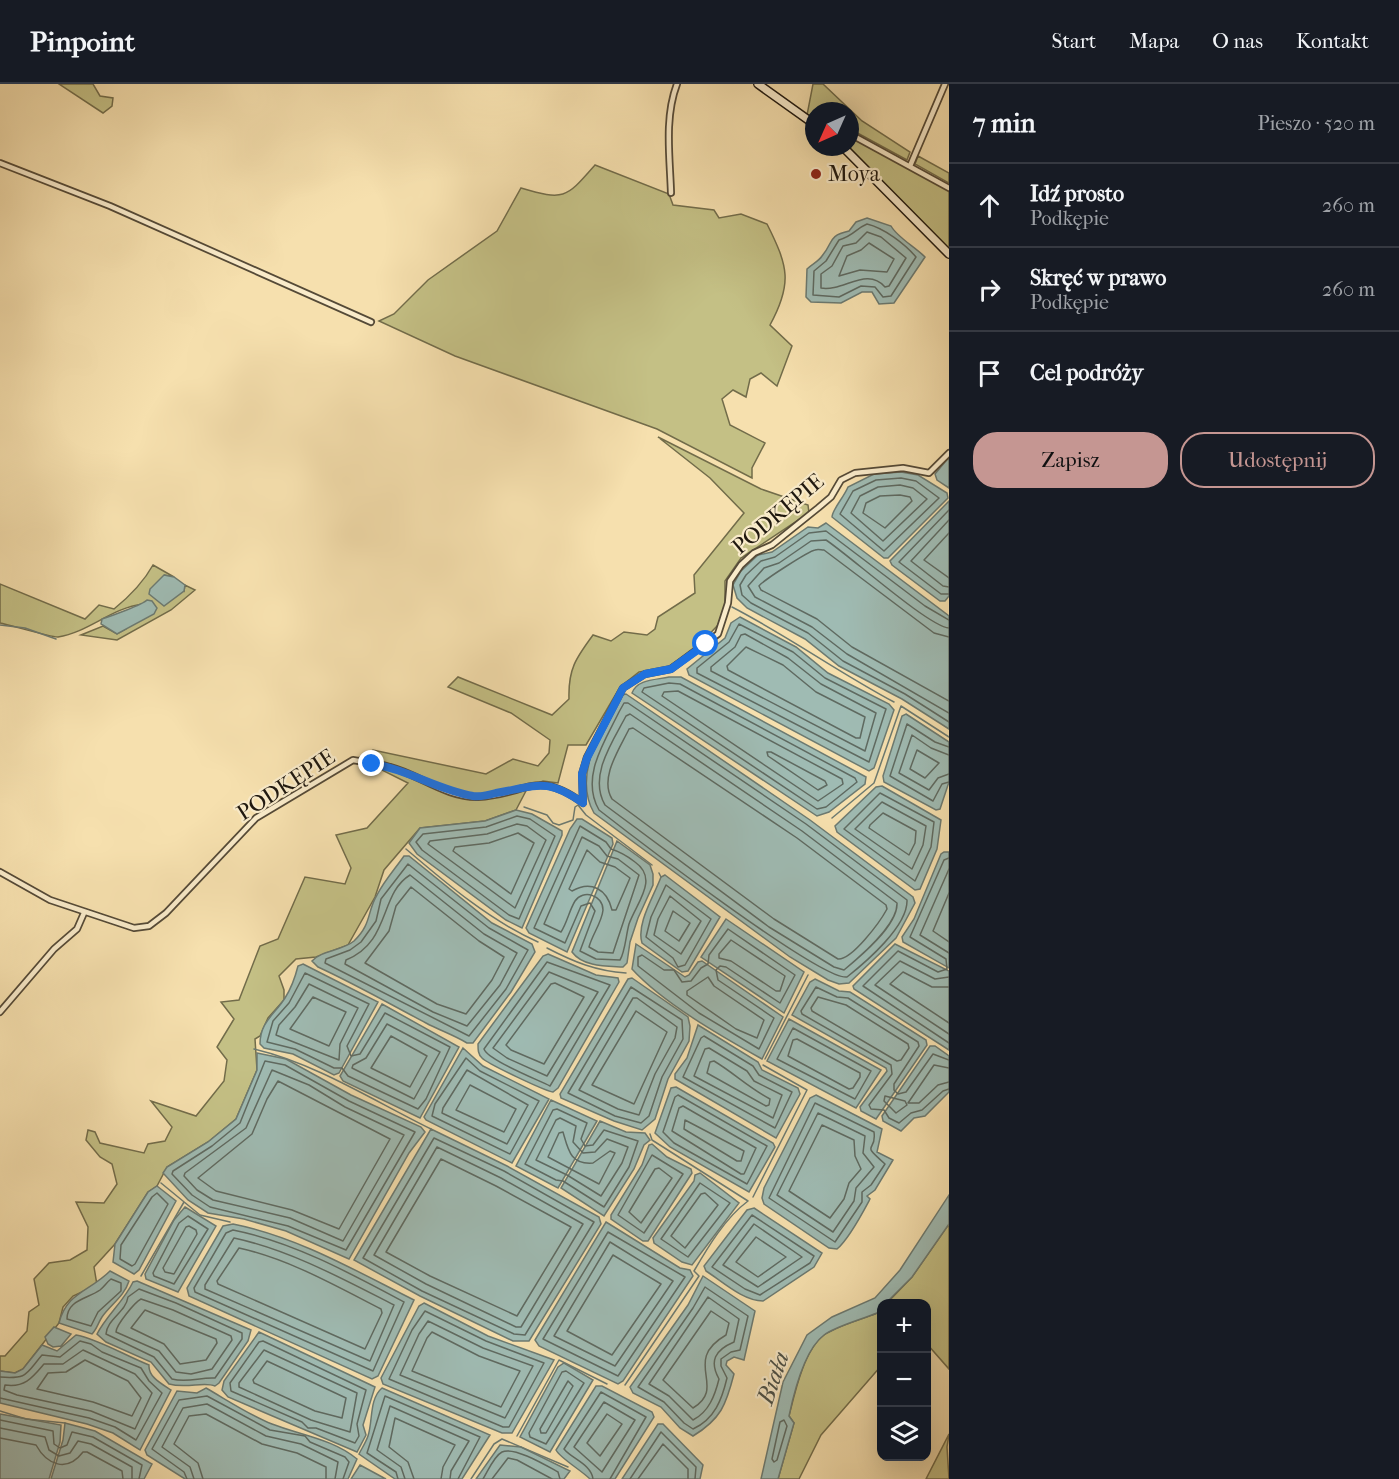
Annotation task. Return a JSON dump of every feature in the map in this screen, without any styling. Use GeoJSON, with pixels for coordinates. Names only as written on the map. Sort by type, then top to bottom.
{"type":"FeatureCollection","features":[{"type":"Feature","properties":{"kind":"street"},"geometry":{"type":"LineString","coordinates":[[671,193],[669,127],[672,98],[677,84]]}},
{"type":"Feature","properties":{"kind":"street"},"geometry":{"type":"LineString","coordinates":[[758,84],[805,117]]}},
{"type":"Feature","properties":{"kind":"street"},"geometry":{"type":"LineString","coordinates":[[910,166],[945,84]]}},
{"type":"Feature","properties":{"kind":"street"},"geometry":{"type":"LineString","coordinates":[[859,139],[949,188]]}},
{"type":"Feature","properties":{"kind":"street"},"geometry":{"type":"LineString","coordinates":[[852,156],[949,254]]}},
{"type":"Feature","properties":{"kind":"street"},"geometry":{"type":"LineString","coordinates":[[0,163],[101,202],[371,322]]}},
{"type":"Feature","properties":{"kind":"street","name":"PODKĘPIE"},"geometry":{"type":"LineString","coordinates":[[84,913],[134,928],[149,926],[166,913],[256,818],[353,760],[391,767],[444,789],[476,797],[545,784],[563,789],[583,803],[582,774],[587,758],[623,688],[645,674],[671,669],[718,634],[728,603],[730,581],[741,565],[754,553],[772,545],[825,502],[841,480],[855,473],[903,468],[929,473],[949,453]]}},
{"type":"Feature","properties":{"kind":"street"},"geometry":{"type":"LineString","coordinates":[[0,872],[39,895],[84,913],[77,929],[54,949],[0,1012]]}},
{"type":"Feature","properties":{"kind":"shaded area"},"geometry":{"type":"Polygon","coordinates":[[[59,84],[93,84],[100,96],[113,98],[112,106],[103,113],[59,84]]]}},
{"type":"Feature","properties":{"kind":"shaded area"},"geometry":{"type":"Polygon","coordinates":[[[813,84],[823,84],[842,102],[810,102],[813,84]]]}},
{"type":"Feature","properties":{"kind":"shaded area"},"geometry":{"type":"Polygon","coordinates":[[[859,118],[910,152],[907,160],[859,134],[859,118]]]}},
{"type":"Feature","properties":{"kind":"shaded area"},"geometry":{"type":"Polygon","coordinates":[[[859,142],[949,190],[949,249],[858,156],[859,142]]]}},
{"type":"Feature","properties":{"kind":"shaded area"},"geometry":{"type":"Polygon","coordinates":[[[918,156],[949,173],[949,183],[915,164],[918,156]]]}},
{"type":"Feature","properties":{"kind":"shaded area"},"geometry":{"type":"Polygon","coordinates":[[[595,165],[669,194],[673,205],[714,210],[719,218],[741,214],[767,224],[780,252],[785,274],[782,297],[770,325],[792,346],[777,386],[761,373],[750,379],[746,397],[733,390],[722,399],[730,425],[765,443],[752,468],[752,478],[657,429],[455,356],[379,321],[394,314],[428,280],[497,231],[521,188],[547,195],[564,194],[595,165]]]}},
{"type":"Feature","properties":{"kind":"shaded area"},"geometry":{"type":"Polygon","coordinates":[[[658,437],[761,489],[808,505],[809,513],[741,558],[725,581],[725,604],[718,625],[697,647],[666,668],[639,672],[620,687],[586,745],[568,745],[558,783],[543,781],[528,787],[516,810],[485,821],[420,828],[384,870],[375,897],[348,945],[316,957],[296,959],[279,976],[284,990],[284,1000],[268,1018],[260,1036],[255,1039],[257,1070],[236,1119],[208,1142],[167,1167],[157,1186],[148,1192],[115,1244],[94,1267],[97,1285],[73,1296],[63,1307],[59,1323],[23,1369],[15,1373],[0,1371],[0,1356],[5,1356],[27,1331],[29,1312],[39,1305],[34,1279],[49,1263],[70,1260],[87,1250],[88,1227],[76,1202],[104,1203],[117,1184],[112,1164],[100,1157],[86,1140],[88,1130],[95,1132],[100,1143],[144,1153],[148,1144],[165,1141],[172,1127],[151,1101],[196,1116],[224,1081],[227,1060],[217,1047],[234,1019],[221,1002],[239,1000],[260,946],[278,939],[305,877],[345,884],[351,868],[336,835],[367,828],[408,783],[358,758],[373,750],[486,774],[513,759],[538,766],[549,753],[550,740],[511,713],[448,687],[458,677],[552,715],[569,699],[574,664],[593,635],[611,641],[624,632],[647,635],[655,629],[658,617],[695,593],[694,575],[744,513],[710,478],[658,437]]]}},
{"type":"Feature","properties":{"kind":"shaded area"},"geometry":{"type":"Polygon","coordinates":[[[153,565],[174,577],[164,575],[184,591],[185,585],[195,590],[171,610],[117,640],[81,635],[103,626],[117,634],[126,629],[143,604],[131,606],[80,630],[58,637],[0,623],[0,584],[85,619],[99,605],[114,609],[136,589],[153,565]]]}},
{"type":"Feature","properties":{"kind":"shaded area"},"geometry":{"type":"Polygon","coordinates":[[[949,1224],[949,1369],[931,1349],[931,1299],[891,1299],[912,1277],[949,1224]]]}},
{"type":"Feature","properties":{"kind":"shaded area"},"geometry":{"type":"Polygon","coordinates":[[[877,1313],[877,1371],[821,1435],[799,1479],[778,1479],[794,1423],[789,1416],[801,1372],[817,1342],[824,1335],[877,1313]]]}},
{"type":"Feature","properties":{"kind":"shaded area"},"geometry":{"type":"Polygon","coordinates":[[[949,1434],[947,1447],[949,1479],[926,1479],[949,1434]]]}},
{"type":"Feature","properties":{"kind":"water"},"geometry":{"type":"Polygon","coordinates":[[[867,218],[891,226],[897,234],[925,257],[894,303],[879,304],[872,292],[862,292],[841,303],[811,302],[806,297],[807,269],[821,258],[834,237],[849,231],[856,222],[867,218]]]}},
{"type":"Feature","properties":{"kind":"water"},"geometry":{"type":"Polygon","coordinates":[[[949,457],[949,488],[937,480],[935,474],[949,457]]]}},
{"type":"Feature","properties":{"kind":"water"},"geometry":{"type":"Polygon","coordinates":[[[901,472],[918,475],[947,493],[948,498],[888,558],[884,558],[832,517],[848,487],[874,474],[901,472]]]}},
{"type":"Feature","properties":{"kind":"water"},"geometry":{"type":"Polygon","coordinates":[[[949,501],[949,596],[945,601],[940,601],[892,565],[890,561],[949,501]]]}},
{"type":"Feature","properties":{"kind":"water"},"geometry":{"type":"Polygon","coordinates":[[[826,523],[949,616],[949,729],[902,699],[839,666],[805,639],[747,608],[737,598],[733,585],[741,571],[758,555],[772,552],[808,527],[818,528],[826,523]]]}},
{"type":"Feature","properties":{"kind":"water"},"geometry":{"type":"Polygon","coordinates":[[[164,575],[174,577],[185,585],[184,591],[164,606],[149,594],[150,589],[164,575]]]}},
{"type":"Feature","properties":{"kind":"water"},"geometry":{"type":"Polygon","coordinates":[[[147,600],[152,601],[157,608],[154,614],[117,634],[101,624],[102,619],[147,600]]]}},
{"type":"Feature","properties":{"kind":"water"},"geometry":{"type":"Polygon","coordinates":[[[740,617],[796,647],[828,673],[889,704],[894,710],[874,768],[869,771],[689,675],[687,669],[725,638],[731,623],[740,617]]]}},
{"type":"Feature","properties":{"kind":"water"},"geometry":{"type":"Polygon","coordinates":[[[669,677],[681,677],[866,777],[865,784],[829,812],[817,816],[632,693],[634,688],[642,683],[669,677]]]}},
{"type":"Feature","properties":{"kind":"water"},"geometry":{"type":"Polygon","coordinates":[[[626,694],[810,820],[913,897],[915,903],[896,938],[849,983],[839,984],[828,980],[790,957],[594,813],[588,798],[586,783],[592,752],[622,695],[626,694]]]}},
{"type":"Feature","properties":{"kind":"water"},"geometry":{"type":"Polygon","coordinates":[[[906,714],[949,742],[949,782],[940,809],[936,810],[884,782],[883,776],[902,716],[906,714]]]}},
{"type":"Feature","properties":{"kind":"water"},"geometry":{"type":"Polygon","coordinates":[[[882,786],[941,820],[937,849],[920,889],[915,890],[837,832],[835,826],[876,787],[882,786]]]}},
{"type":"Feature","properties":{"kind":"water"},"geometry":{"type":"Polygon","coordinates":[[[516,810],[532,814],[562,831],[522,928],[506,920],[417,854],[409,843],[420,828],[485,821],[516,810]]]}},
{"type":"Feature","properties":{"kind":"water"},"geometry":{"type":"Polygon","coordinates":[[[577,819],[582,819],[612,838],[613,844],[567,952],[529,933],[526,928],[570,829],[577,819]]]}},
{"type":"Feature","properties":{"kind":"water"},"geometry":{"type":"Polygon","coordinates":[[[617,841],[650,865],[653,874],[653,885],[638,918],[630,942],[627,963],[623,967],[603,966],[582,961],[572,952],[617,841]]]}},
{"type":"Feature","properties":{"kind":"water"},"geometry":{"type":"Polygon","coordinates":[[[949,852],[949,968],[903,942],[902,937],[914,919],[941,854],[949,852]]]}},
{"type":"Feature","properties":{"kind":"water"},"geometry":{"type":"Polygon","coordinates":[[[404,856],[409,856],[492,923],[532,944],[535,952],[511,992],[473,1043],[467,1043],[431,1026],[318,967],[312,961],[316,957],[344,947],[360,935],[380,890],[404,856]]]}},
{"type":"Feature","properties":{"kind":"water"},"geometry":{"type":"Polygon","coordinates":[[[665,875],[720,917],[688,971],[682,972],[642,943],[641,927],[661,877],[665,875]]]}},
{"type":"Feature","properties":{"kind":"water"},"geometry":{"type":"Polygon","coordinates":[[[726,919],[804,972],[784,1013],[701,957],[726,919]]]}},
{"type":"Feature","properties":{"kind":"water"},"geometry":{"type":"Polygon","coordinates":[[[636,944],[685,977],[698,962],[702,961],[783,1017],[762,1059],[693,1018],[645,982],[632,969],[636,944]]]}},
{"type":"Feature","properties":{"kind":"water"},"geometry":{"type":"Polygon","coordinates":[[[895,944],[949,971],[949,1050],[854,989],[853,986],[895,944]]]}},
{"type":"Feature","properties":{"kind":"water"},"geometry":{"type":"Polygon","coordinates":[[[548,954],[596,975],[618,978],[619,982],[558,1088],[553,1092],[486,1061],[480,1055],[478,1048],[478,1044],[543,956],[548,954]]]}},
{"type":"Feature","properties":{"kind":"water"},"geometry":{"type":"Polygon","coordinates":[[[303,964],[378,1002],[339,1073],[334,1075],[293,1054],[264,1048],[260,1044],[265,1024],[287,994],[298,966],[303,964]]]}},
{"type":"Feature","properties":{"kind":"water"},"geometry":{"type":"Polygon","coordinates":[[[632,978],[688,1017],[690,1026],[689,1041],[668,1079],[655,1119],[642,1130],[614,1121],[561,1098],[560,1094],[628,979],[632,978]]]}},
{"type":"Feature","properties":{"kind":"water"},"geometry":{"type":"Polygon","coordinates":[[[815,979],[839,991],[850,992],[926,1040],[927,1045],[876,1119],[861,1111],[860,1107],[887,1071],[886,1068],[792,1015],[810,982],[815,979]]]}},
{"type":"Feature","properties":{"kind":"water"},"geometry":{"type":"Polygon","coordinates":[[[382,1004],[459,1047],[420,1118],[343,1081],[340,1076],[382,1004]]]}},
{"type":"Feature","properties":{"kind":"water"},"geometry":{"type":"Polygon","coordinates":[[[789,1019],[881,1070],[856,1108],[767,1061],[789,1019]]]}},
{"type":"Feature","properties":{"kind":"water"},"geometry":{"type":"Polygon","coordinates":[[[698,1025],[758,1062],[762,1070],[798,1088],[800,1094],[776,1138],[675,1079],[675,1074],[687,1058],[698,1025]]]}},
{"type":"Feature","properties":{"kind":"water"},"geometry":{"type":"Polygon","coordinates":[[[930,1046],[935,1046],[949,1056],[949,1092],[925,1116],[914,1118],[901,1131],[883,1121],[882,1116],[930,1046]]]}},
{"type":"Feature","properties":{"kind":"water"},"geometry":{"type":"Polygon","coordinates":[[[463,1048],[483,1066],[549,1099],[512,1163],[424,1117],[463,1048]]]}},
{"type":"Feature","properties":{"kind":"water"},"geometry":{"type":"Polygon","coordinates":[[[257,1053],[286,1059],[351,1095],[421,1127],[425,1132],[409,1153],[349,1259],[286,1231],[244,1219],[208,1213],[188,1200],[163,1173],[167,1167],[208,1142],[236,1119],[257,1070],[257,1053]]]}},
{"type":"Feature","properties":{"kind":"water"},"geometry":{"type":"Polygon","coordinates":[[[676,1087],[773,1143],[775,1147],[749,1192],[670,1147],[655,1133],[671,1088],[676,1087]]]}},
{"type":"Feature","properties":{"kind":"water"},"geometry":{"type":"Polygon","coordinates":[[[816,1095],[882,1129],[877,1152],[893,1160],[875,1190],[867,1196],[870,1199],[855,1226],[837,1249],[829,1248],[764,1204],[762,1198],[764,1188],[810,1098],[816,1095]]]}},
{"type":"Feature","properties":{"kind":"water"},"geometry":{"type":"Polygon","coordinates":[[[551,1100],[597,1121],[558,1188],[516,1166],[551,1100]]]}},
{"type":"Feature","properties":{"kind":"water"},"geometry":{"type":"Polygon","coordinates":[[[600,1121],[626,1132],[645,1133],[650,1140],[644,1145],[634,1169],[604,1216],[561,1188],[600,1121]]]}},
{"type":"Feature","properties":{"kind":"water"},"geometry":{"type":"Polygon","coordinates":[[[431,1129],[507,1166],[599,1217],[601,1224],[529,1341],[513,1341],[420,1296],[354,1260],[431,1129]]]}},
{"type":"Feature","properties":{"kind":"water"},"geometry":{"type":"Polygon","coordinates":[[[652,1144],[667,1157],[691,1169],[692,1173],[648,1241],[643,1241],[611,1219],[611,1215],[642,1165],[649,1145],[652,1144]]]}},
{"type":"Feature","properties":{"kind":"water"},"geometry":{"type":"Polygon","coordinates":[[[700,1173],[739,1203],[692,1265],[682,1262],[654,1243],[653,1238],[694,1181],[695,1175],[700,1173]]]}},
{"type":"Feature","properties":{"kind":"water"},"geometry":{"type":"Polygon","coordinates":[[[157,1186],[176,1201],[139,1270],[134,1274],[113,1262],[115,1244],[148,1192],[157,1186]]]}},
{"type":"Feature","properties":{"kind":"water"},"geometry":{"type":"Polygon","coordinates":[[[949,1195],[949,1224],[912,1277],[890,1299],[877,1299],[877,1313],[829,1332],[817,1342],[811,1351],[805,1361],[794,1395],[789,1416],[794,1423],[778,1479],[761,1479],[783,1382],[807,1335],[832,1317],[875,1298],[900,1270],[949,1195]]]}},
{"type":"Feature","properties":{"kind":"water"},"geometry":{"type":"Polygon","coordinates":[[[185,1207],[216,1226],[178,1292],[146,1279],[145,1274],[174,1220],[185,1207]]]}},
{"type":"Feature","properties":{"kind":"water"},"geometry":{"type":"Polygon","coordinates":[[[754,1208],[822,1253],[814,1267],[763,1301],[748,1298],[733,1290],[706,1271],[704,1266],[747,1210],[754,1208]]]}},
{"type":"Feature","properties":{"kind":"water"},"geometry":{"type":"Polygon","coordinates":[[[606,1222],[680,1268],[690,1270],[693,1276],[623,1381],[618,1384],[539,1346],[535,1340],[606,1222]]]}},
{"type":"Feature","properties":{"kind":"water"},"geometry":{"type":"Polygon","coordinates":[[[233,1224],[304,1246],[414,1300],[378,1376],[372,1379],[189,1296],[187,1288],[223,1226],[233,1224]]]}},
{"type":"Feature","properties":{"kind":"water"},"geometry":{"type":"Polygon","coordinates":[[[110,1271],[129,1281],[124,1292],[102,1317],[92,1334],[59,1323],[67,1305],[73,1298],[110,1271]]]}},
{"type":"Feature","properties":{"kind":"water"},"geometry":{"type":"Polygon","coordinates":[[[703,1276],[755,1311],[744,1360],[734,1357],[727,1361],[726,1365],[734,1374],[725,1403],[710,1424],[693,1436],[680,1428],[661,1407],[633,1393],[630,1387],[688,1305],[703,1276]]]}},
{"type":"Feature","properties":{"kind":"water"},"geometry":{"type":"Polygon","coordinates":[[[137,1281],[251,1330],[248,1341],[219,1383],[215,1386],[169,1384],[151,1362],[106,1342],[97,1334],[133,1282],[137,1281]]]}},
{"type":"Feature","properties":{"kind":"water"},"geometry":{"type":"Polygon","coordinates":[[[424,1303],[488,1336],[554,1360],[512,1433],[502,1433],[383,1384],[381,1378],[419,1306],[424,1303]]]}},
{"type":"Feature","properties":{"kind":"water"},"geometry":{"type":"Polygon","coordinates":[[[54,1327],[71,1334],[61,1346],[53,1347],[48,1344],[45,1337],[54,1327]]]}},
{"type":"Feature","properties":{"kind":"water"},"geometry":{"type":"Polygon","coordinates":[[[259,1332],[375,1387],[363,1425],[366,1435],[357,1452],[228,1397],[222,1390],[224,1381],[259,1332]]]}},
{"type":"Feature","properties":{"kind":"water"},"geometry":{"type":"Polygon","coordinates":[[[76,1335],[103,1344],[149,1365],[153,1377],[171,1390],[140,1450],[113,1433],[87,1424],[0,1403],[0,1371],[15,1373],[23,1369],[42,1345],[57,1351],[76,1335]]]}},
{"type":"Feature","properties":{"kind":"water"},"geometry":{"type":"Polygon","coordinates":[[[564,1363],[593,1380],[550,1452],[520,1437],[558,1367],[564,1363]]]}},
{"type":"Feature","properties":{"kind":"water"},"geometry":{"type":"Polygon","coordinates":[[[596,1386],[602,1386],[652,1412],[654,1417],[615,1479],[590,1479],[556,1450],[596,1386]]]}},
{"type":"Feature","properties":{"kind":"water"},"geometry":{"type":"Polygon","coordinates":[[[206,1388],[263,1420],[327,1442],[348,1452],[357,1459],[348,1479],[185,1479],[147,1455],[145,1450],[177,1391],[197,1393],[206,1388]]]}},
{"type":"Feature","properties":{"kind":"water"},"geometry":{"type":"Polygon","coordinates":[[[382,1388],[490,1435],[462,1479],[395,1479],[359,1454],[370,1430],[375,1398],[382,1388]]]}},
{"type":"Feature","properties":{"kind":"water"},"geometry":{"type":"Polygon","coordinates":[[[0,1414],[61,1425],[60,1442],[49,1479],[0,1479],[0,1414]]]}},
{"type":"Feature","properties":{"kind":"water"},"geometry":{"type":"Polygon","coordinates":[[[65,1423],[95,1431],[152,1464],[144,1479],[51,1479],[63,1440],[65,1423]]]}},
{"type":"Feature","properties":{"kind":"water"},"geometry":{"type":"Polygon","coordinates":[[[658,1424],[663,1424],[703,1465],[700,1479],[622,1479],[658,1424]]]}},
{"type":"Feature","properties":{"kind":"water"},"geometry":{"type":"Polygon","coordinates":[[[500,1445],[521,1447],[570,1471],[564,1479],[476,1479],[500,1445]]]}},
{"type":"Feature","properties":{"kind":"water"},"geometry":{"type":"Polygon","coordinates":[[[360,1465],[384,1478],[386,1479],[351,1479],[360,1465]]]}},
{"type":"Feature","properties":{"kind":"waterway"},"geometry":{"type":"LineString","coordinates":[[732,607],[894,702]]}},
{"type":"Feature","properties":{"kind":"waterway"},"geometry":{"type":"LineString","coordinates":[[0,625],[25,628],[56,639]]}},
{"type":"Feature","properties":{"kind":"waterway"},"geometry":{"type":"LineString","coordinates":[[832,818],[874,783],[901,706],[949,737]]}},
{"type":"Feature","properties":{"kind":"waterway"},"geometry":{"type":"LineString","coordinates":[[524,807],[547,815],[553,823],[559,825],[573,820],[575,807],[578,805],[586,815],[652,865]]}},
{"type":"Feature","properties":{"kind":"waterway"},"geometry":{"type":"LineString","coordinates":[[406,849],[486,912],[538,942]]}},
{"type":"Feature","properties":{"kind":"waterway"},"geometry":{"type":"LineString","coordinates":[[659,873],[661,877]]}},
{"type":"Feature","properties":{"kind":"waterway"},"geometry":{"type":"LineString","coordinates":[[547,948],[585,965],[626,973]]}},
{"type":"Feature","properties":{"kind":"waterway"},"geometry":{"type":"LineString","coordinates":[[765,1059],[808,975]]}},
{"type":"Feature","properties":{"kind":"waterway"},"geometry":{"type":"LineString","coordinates":[[254,1049],[323,1074],[431,1129]]}},
{"type":"Feature","properties":{"kind":"waterway"},"geometry":{"type":"LineString","coordinates":[[753,1197],[807,1090],[763,1065]]}},
{"type":"Feature","properties":{"kind":"waterway"},"geometry":{"type":"LineString","coordinates":[[625,1385],[699,1276],[694,1271],[711,1243],[724,1224],[748,1201],[652,1140],[650,1134]]}},
{"type":"Feature","properties":{"kind":"waterway"},"geometry":{"type":"LineString","coordinates":[[161,1183],[200,1215],[230,1222]]}},
{"type":"Feature","properties":{"kind":"waterway"},"geometry":{"type":"LineString","coordinates":[[141,1276],[184,1202]]}},
{"type":"Feature","properties":{"kind":"waterway"},"geometry":{"type":"LineString","coordinates":[[517,1436],[559,1360],[607,1384]]}},
{"type":"Feature","properties":{"kind":"waterway"},"geometry":{"type":"LineString","coordinates":[[0,1411],[26,1419],[65,1423]]}},
{"type":"Feature","properties":{"kind":"waterway"},"geometry":{"type":"LineString","coordinates":[[471,1479],[494,1444],[502,1439],[568,1467]]}},
{"type":"Feature","properties":{"kind":"place","name":"Moya"},"geometry":{"type":"Point","coordinates":[816,174]}},
{"type":"Feature","properties":{"kind":"route"},"geometry":{"type":"LineString","coordinates":[[372,764],[391,767],[444,789],[476,797],[545,784],[563,789],[583,803],[582,774],[587,758],[610,709],[623,688],[645,674],[671,669],[694,655],[706,644]]}},
{"type":"Feature","properties":{"kind":"water label","name":"Biała"},"geometry":{"type":"Point","coordinates":[773,1378]}}]}
